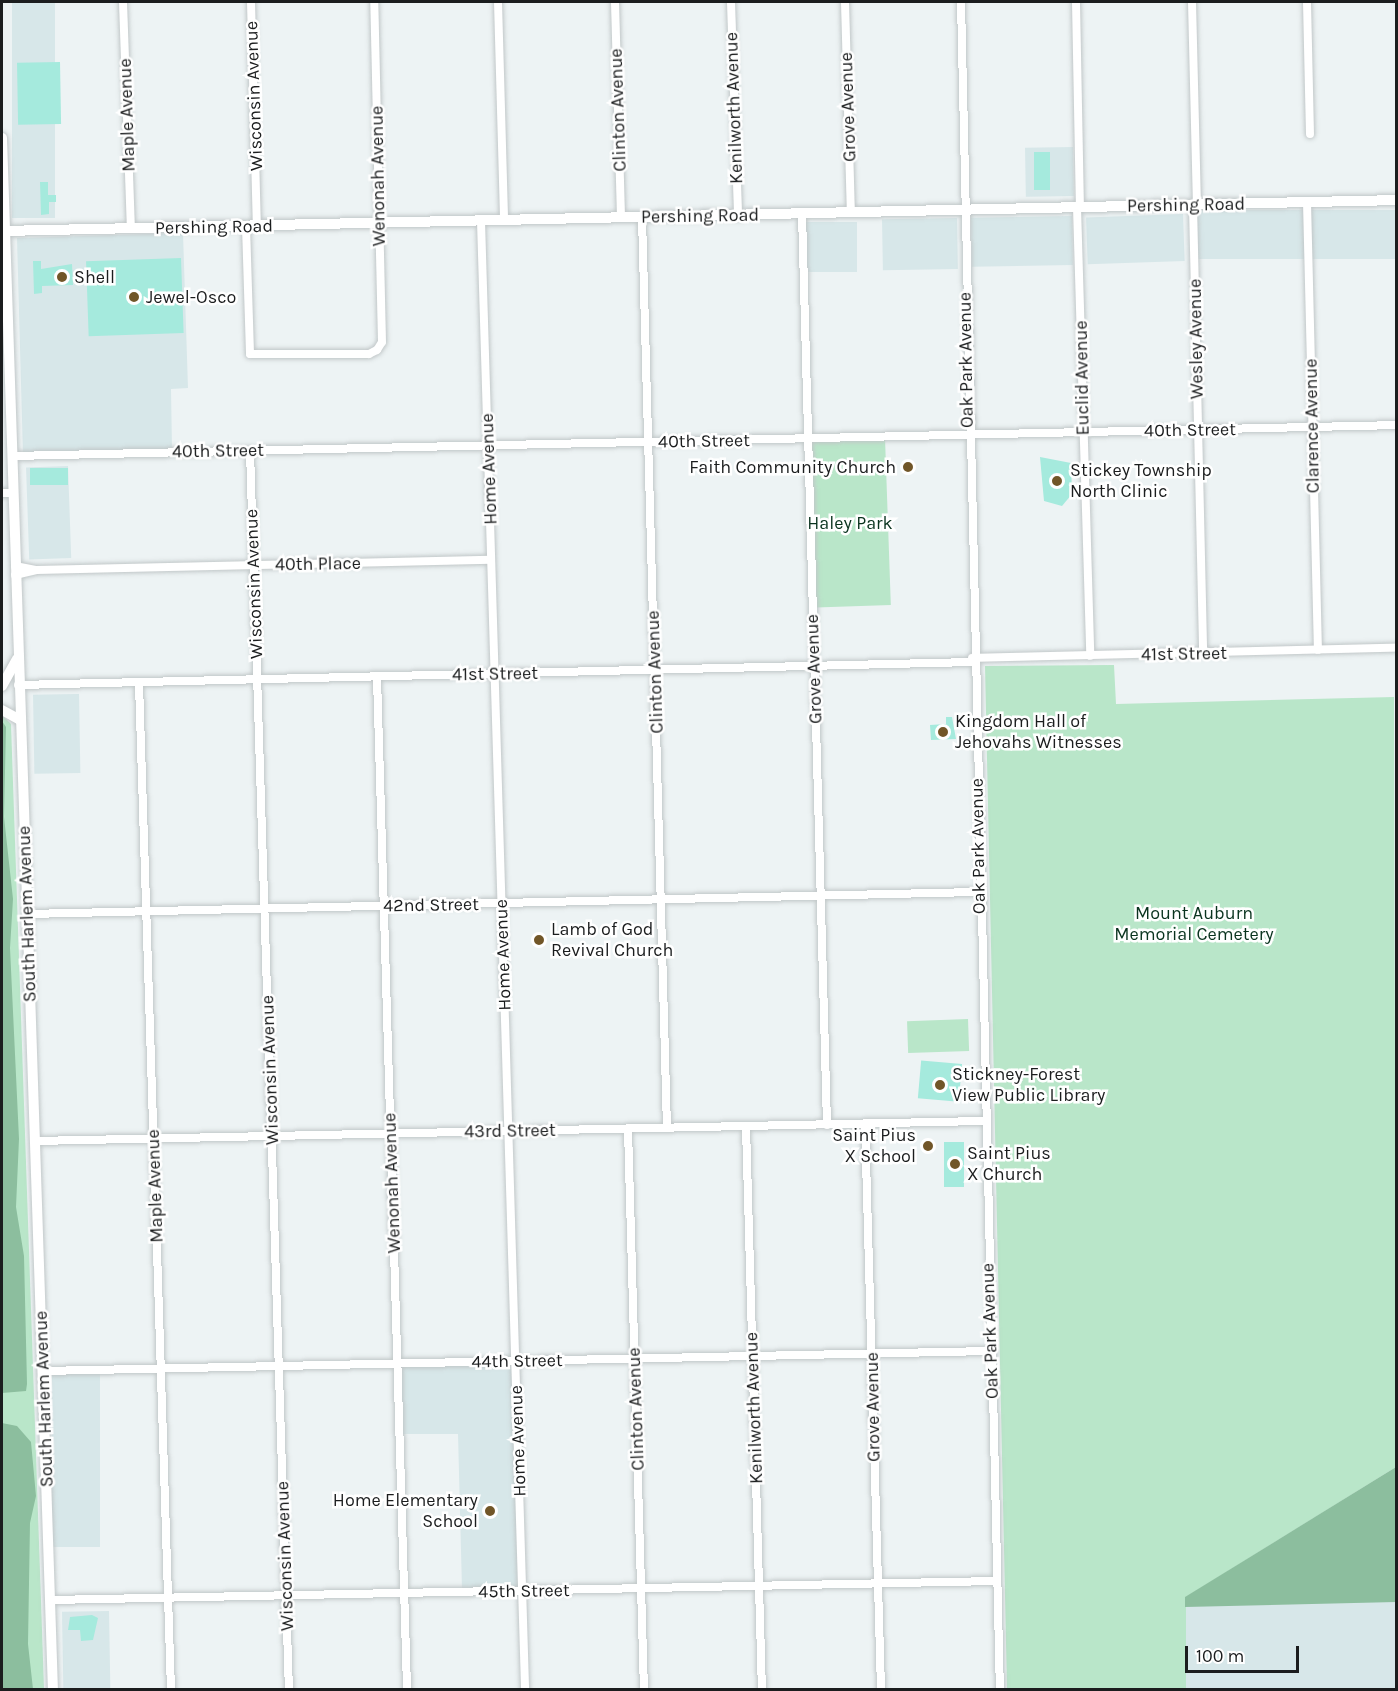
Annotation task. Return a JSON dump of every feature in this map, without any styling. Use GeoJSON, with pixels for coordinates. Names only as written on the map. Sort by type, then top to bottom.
{"type":"FeatureCollection","features":[{"type":"Feature","properties":{"kind":"main road","name":"South Harlem Avenue"},"geometry":{"type":"LineString","coordinates":[[2,138],[3,231],[53,1689]]}},
{"type":"Feature","properties":{"kind":"main road","name":"Pershing Road"},"geometry":{"type":"LineString","coordinates":[[3,231],[1396,200]]}},
{"type":"Feature","properties":{"kind":"main road"},"geometry":{"type":"LineString","coordinates":[[2,686],[18,659]]}},
{"type":"Feature","properties":{"kind":"main road"},"geometry":{"type":"LineString","coordinates":[[2,710],[20,720]]}},
{"type":"Feature","properties":{"kind":"street","name":"Maple Avenue"},"geometry":{"type":"LineString","coordinates":[[123,2],[131,229]]}},
{"type":"Feature","properties":{"kind":"street","name":"Wisconsin Avenue"},"geometry":{"type":"LineString","coordinates":[[251,2],[257,226]]}},
{"type":"Feature","properties":{"kind":"street","name":"Wenonah Avenue"},"geometry":{"type":"LineString","coordinates":[[246,226],[250,354],[369,354],[377,350],[382,342],[374,2]]}},
{"type":"Feature","properties":{"kind":"street"},"geometry":{"type":"LineString","coordinates":[[498,2],[504,220]]}},
{"type":"Feature","properties":{"kind":"street","name":"Clinton Avenue"},"geometry":{"type":"LineString","coordinates":[[615,2],[621,218]]}},
{"type":"Feature","properties":{"kind":"street","name":"Kenilworth Avenue"},"geometry":{"type":"LineString","coordinates":[[731,2],[738,215]]}},
{"type":"Feature","properties":{"kind":"street","name":"Grove Avenue"},"geometry":{"type":"LineString","coordinates":[[845,2],[851,212]]}},
{"type":"Feature","properties":{"kind":"street","name":"Oak Park Avenue"},"geometry":{"type":"LineString","coordinates":[[961,2],[972,660],[1000,1689]]}},
{"type":"Feature","properties":{"kind":"street","name":"Euclid Avenue"},"geometry":{"type":"LineString","coordinates":[[1076,2],[1083,432],[1090,656]]}},
{"type":"Feature","properties":{"kind":"street","name":"Wesley Avenue"},"geometry":{"type":"LineString","coordinates":[[1192,2],[1203,653]]}},
{"type":"Feature","properties":{"kind":"street"},"geometry":{"type":"LineString","coordinates":[[1307,2],[1310,134]]}},
{"type":"Feature","properties":{"kind":"street","name":"Clarence Avenue"},"geometry":{"type":"LineString","coordinates":[[1306,202],[1318,650]]}},
{"type":"Feature","properties":{"kind":"street","name":"Grove Avenue"},"geometry":{"type":"LineString","coordinates":[[802,213],[827,1125]]}},
{"type":"Feature","properties":{"kind":"street","name":"Clinton Avenue"},"geometry":{"type":"LineString","coordinates":[[642,217],[667,1128]]}},
{"type":"Feature","properties":{"kind":"street","name":"Home Avenue"},"geometry":{"type":"LineString","coordinates":[[481,221],[525,1689]]}},
{"type":"Feature","properties":{"kind":"street","name":"40th Street"},"geometry":{"type":"LineString","coordinates":[[12,456],[1396,425]]}},
{"type":"Feature","properties":{"kind":"street","name":"Wisconsin Avenue"},"geometry":{"type":"LineString","coordinates":[[250,451],[289,1689]]}},
{"type":"Feature","properties":{"kind":"street"},"geometry":{"type":"LineString","coordinates":[[2,494],[13,493]]}},
{"type":"Feature","properties":{"kind":"street","name":"40th Place"},"geometry":{"type":"LineString","coordinates":[[15,571],[491,560]]}},
{"type":"Feature","properties":{"kind":"street","name":"41st Street"},"geometry":{"type":"LineString","coordinates":[[18,685],[814,666],[1396,648]]}},
{"type":"Feature","properties":{"kind":"street","name":"Wenonah Avenue"},"geometry":{"type":"LineString","coordinates":[[377,676],[406,1689]]}},
{"type":"Feature","properties":{"kind":"street","name":"Maple Avenue"},"geometry":{"type":"LineString","coordinates":[[139,682],[171,1689]]}},
{"type":"Feature","properties":{"kind":"street","name":"42nd Street"},"geometry":{"type":"LineString","coordinates":[[28,914],[979,892]]}},
{"type":"Feature","properties":{"kind":"street","name":"43rd Street"},"geometry":{"type":"LineString","coordinates":[[35,1141],[984,1121]]}},
{"type":"Feature","properties":{"kind":"street","name":"Grove Avenue"},"geometry":{"type":"LineString","coordinates":[[865,1124],[881,1689]]}},
{"type":"Feature","properties":{"kind":"street","name":"Kenilworth Avenue"},"geometry":{"type":"LineString","coordinates":[[746,1126],[762,1689]]}},
{"type":"Feature","properties":{"kind":"street","name":"Clinton Avenue"},"geometry":{"type":"LineString","coordinates":[[628,1129],[644,1689]]}},
{"type":"Feature","properties":{"kind":"street","name":"44th Street"},"geometry":{"type":"LineString","coordinates":[[43,1371],[991,1351]]}},
{"type":"Feature","properties":{"kind":"street","name":"45th Street"},"geometry":{"type":"LineString","coordinates":[[50,1600],[997,1581]]}},
{"type":"Feature","properties":{"kind":"shaded area"},"geometry":{"type":"Polygon","coordinates":[[[12,2],[55,2],[55,218],[12,218],[12,2]]]}},
{"type":"Feature","properties":{"kind":"shaded area"},"geometry":{"type":"Polygon","coordinates":[[[1073,147],[1074,196],[1026,197],[1025,148],[1073,147]]]}},
{"type":"Feature","properties":{"kind":"shaded area"},"geometry":{"type":"Polygon","coordinates":[[[1197,210],[1396,210],[1396,259],[1197,259],[1197,210]]]}},
{"type":"Feature","properties":{"kind":"shaded area"},"geometry":{"type":"Polygon","coordinates":[[[1183,214],[1185,261],[1088,264],[1086,217],[1183,214]]]}},
{"type":"Feature","properties":{"kind":"shaded area"},"geometry":{"type":"Polygon","coordinates":[[[1072,216],[1073,265],[972,267],[971,218],[1072,216]]]}},
{"type":"Feature","properties":{"kind":"shaded area"},"geometry":{"type":"Polygon","coordinates":[[[957,218],[958,269],[883,270],[882,219],[957,218]]]}},
{"type":"Feature","properties":{"kind":"shaded area"},"geometry":{"type":"Polygon","coordinates":[[[805,222],[857,222],[857,272],[805,272],[805,222]]]}},
{"type":"Feature","properties":{"kind":"shaded area"},"geometry":{"type":"Polygon","coordinates":[[[183,233],[188,388],[171,389],[172,450],[23,455],[17,238],[183,233]]]}},
{"type":"Feature","properties":{"kind":"shaded area"},"geometry":{"type":"Polygon","coordinates":[[[68,466],[71,558],[29,559],[26,467],[68,466]]]}},
{"type":"Feature","properties":{"kind":"shaded area"},"geometry":{"type":"Polygon","coordinates":[[[79,694],[80,773],[34,774],[33,695],[79,694]]]}},
{"type":"Feature","properties":{"kind":"shaded area","name":"Home Elementary School"},"geometry":{"type":"Polygon","coordinates":[[[515,1363],[521,1587],[462,1589],[458,1434],[400,1434],[398,1366],[515,1363]]]}},
{"type":"Feature","properties":{"kind":"shaded area"},"geometry":{"type":"Polygon","coordinates":[[[52,1374],[100,1374],[100,1547],[52,1547],[52,1374]]]}},
{"type":"Feature","properties":{"kind":"shaded area"},"geometry":{"type":"Polygon","coordinates":[[[1185,1602],[1396,1602],[1396,1689],[1185,1689],[1185,1602]]]}},
{"type":"Feature","properties":{"kind":"shaded area"},"geometry":{"type":"Polygon","coordinates":[[[109,1611],[110,1689],[63,1690],[62,1612],[109,1611]]]}},
{"type":"Feature","properties":{"kind":"green space","name":"Haley Park"},"geometry":{"type":"Polygon","coordinates":[[[885,438],[891,605],[816,608],[810,441],[885,438]]]}},
{"type":"Feature","properties":{"kind":"green space","name":"Mount Auburn Memorial Cemetery"},"geometry":{"type":"Polygon","coordinates":[[[1114,665],[1116,704],[1394,697],[1396,1467],[1186,1597],[1186,1689],[1007,1689],[985,666],[1114,665]]]}},
{"type":"Feature","properties":{"kind":"green space"},"geometry":{"type":"Polygon","coordinates":[[[2,715],[11,724],[44,1689],[2,1690],[2,715]]]}},
{"type":"Feature","properties":{"kind":"green space"},"geometry":{"type":"Polygon","coordinates":[[[2,721],[6,727],[4,817],[13,899],[10,948],[19,1139],[16,1207],[24,1256],[27,1384],[26,1391],[2,1393],[2,721]]]}},
{"type":"Feature","properties":{"kind":"green space"},"geometry":{"type":"Polygon","coordinates":[[[968,1019],[969,1051],[908,1053],[907,1021],[968,1019]]]}},
{"type":"Feature","properties":{"kind":"green space"},"geometry":{"type":"Polygon","coordinates":[[[2,1423],[17,1426],[31,1442],[36,1496],[30,1523],[28,1644],[33,1689],[2,1689],[2,1423]]]}},
{"type":"Feature","properties":{"kind":"green space"},"geometry":{"type":"Polygon","coordinates":[[[1396,1467],[1396,1602],[1185,1607],[1185,1597],[1396,1467]]]}},
{"type":"Feature","properties":{"kind":"building"},"geometry":{"type":"Polygon","coordinates":[[[60,62],[61,124],[18,125],[17,63],[60,62]]]}},
{"type":"Feature","properties":{"kind":"building"},"geometry":{"type":"Polygon","coordinates":[[[1034,152],[1050,152],[1050,190],[1034,190],[1034,152]]]}},
{"type":"Feature","properties":{"kind":"building"},"geometry":{"type":"Polygon","coordinates":[[[40,182],[48,182],[48,195],[56,195],[56,202],[49,202],[49,214],[41,215],[40,182]]]}},
{"type":"Feature","properties":{"kind":"building","name":"Jewel-Osco"},"geometry":{"type":"Polygon","coordinates":[[[181,258],[184,333],[89,336],[86,261],[181,258]]]}},
{"type":"Feature","properties":{"kind":"building"},"geometry":{"type":"Polygon","coordinates":[[[33,261],[41,261],[41,269],[72,264],[73,285],[42,286],[42,293],[34,294],[33,261]]]}},
{"type":"Feature","properties":{"kind":"building","name":"Stickey Township North Clinic"},"geometry":{"type":"Polygon","coordinates":[[[1040,457],[1071,463],[1072,494],[1062,506],[1044,501],[1040,457]]]}},
{"type":"Feature","properties":{"kind":"building"},"geometry":{"type":"Polygon","coordinates":[[[30,468],[68,468],[68,485],[30,485],[30,468]]]}},
{"type":"Feature","properties":{"kind":"building","name":"Kingdom Hall of Jehovahs Witnesses"},"geometry":{"type":"Polygon","coordinates":[[[946,717],[952,717],[956,739],[931,740],[930,725],[946,724],[946,717]]]}},
{"type":"Feature","properties":{"kind":"building","name":"Stickney-Forest View Public Library"},"geometry":{"type":"Polygon","coordinates":[[[921,1060],[962,1064],[959,1102],[918,1098],[921,1060]]]}},
{"type":"Feature","properties":{"kind":"building","name":"Saint Pius X Church"},"geometry":{"type":"Polygon","coordinates":[[[944,1142],[964,1142],[964,1187],[944,1187],[944,1142]]]}},
{"type":"Feature","properties":{"kind":"building"},"geometry":{"type":"Polygon","coordinates":[[[92,1615],[98,1618],[93,1640],[81,1641],[80,1630],[68,1630],[70,1617],[92,1615]]]}},
{"type":"Feature","properties":{"kind":"place","name":"Shell"},"geometry":{"type":"Point","coordinates":[62,277]}},
{"type":"Feature","properties":{"kind":"place","name":"Jewel-Osco"},"geometry":{"type":"Point","coordinates":[134,297]}},
{"type":"Feature","properties":{"kind":"place","name":"Faith Community Church"},"geometry":{"type":"Point","coordinates":[908,467]}},
{"type":"Feature","properties":{"kind":"place","name":"Stickey Township North Clinic"},"geometry":{"type":"Point","coordinates":[1057,481]}},
{"type":"Feature","properties":{"kind":"place","name":"Kingdom Hall of Jehovahs Witnesses"},"geometry":{"type":"Point","coordinates":[943,732]}},
{"type":"Feature","properties":{"kind":"place","name":"Lamb of God Revival Church"},"geometry":{"type":"Point","coordinates":[539,940]}},
{"type":"Feature","properties":{"kind":"place","name":"Stickney-Forest View Public Library"},"geometry":{"type":"Point","coordinates":[940,1085]}},
{"type":"Feature","properties":{"kind":"place","name":"Saint Pius X School"},"geometry":{"type":"Point","coordinates":[928,1146]}},
{"type":"Feature","properties":{"kind":"place","name":"Saint Pius X Church"},"geometry":{"type":"Point","coordinates":[955,1164]}},
{"type":"Feature","properties":{"kind":"place","name":"Home Elementary School"},"geometry":{"type":"Point","coordinates":[490,1511]}}]}
